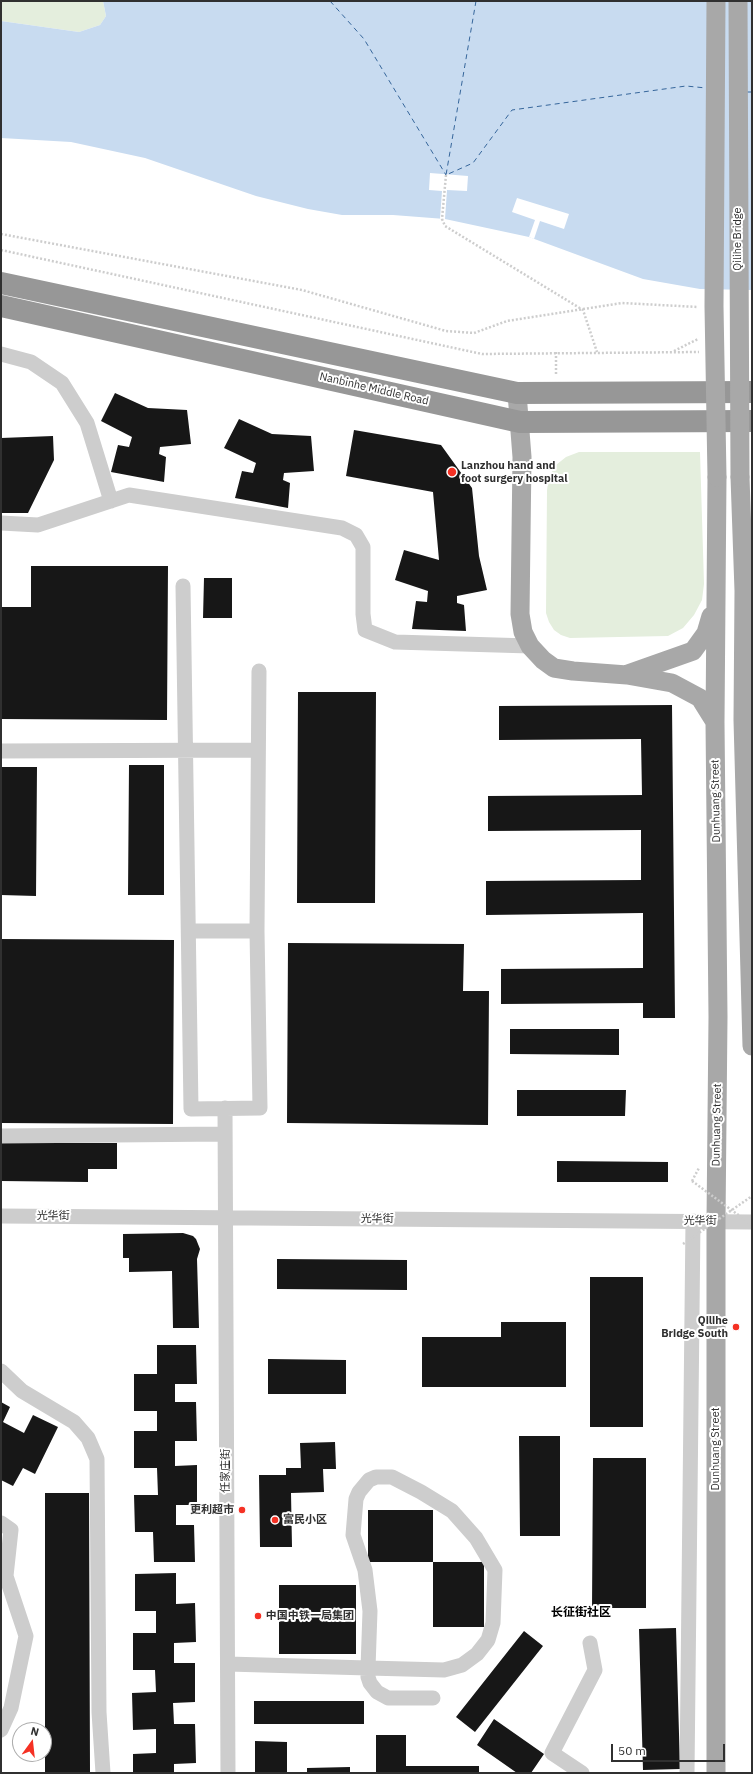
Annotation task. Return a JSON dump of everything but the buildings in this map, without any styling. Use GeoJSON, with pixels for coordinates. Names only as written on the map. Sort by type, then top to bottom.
{"type":"FeatureCollection","features":[{"type":"Feature","properties":{"kind":"highway"},"geometry":{"type":"LineString","coordinates":[[1,283],[517,393],[752,392]]}},
{"type":"Feature","properties":{"kind":"highway","name":"Nanbinhe Middle Road"},"geometry":{"type":"LineString","coordinates":[[1,306],[520,422],[752,421]]}},
{"type":"Feature","properties":{"kind":"main road","name":"Dunhuang Street"},"geometry":{"type":"LineString","coordinates":[[716,1],[714,306],[717,477],[715,722],[718,1017],[716,1221],[716,1773]]}},
{"type":"Feature","properties":{"kind":"main road","name":"Qilihe Bridge"},"geometry":{"type":"LineString","coordinates":[[738,1],[740,477],[744,591]]}},
{"type":"Feature","properties":{"kind":"main road"},"geometry":{"type":"LineString","coordinates":[[517,393],[522,457],[520,614],[523,632],[530,646],[543,660],[554,668],[573,672],[627,675],[672,683],[700,698],[715,722]]}},
{"type":"Feature","properties":{"kind":"main road"},"geometry":{"type":"LineString","coordinates":[[744,591],[750,633],[752,635]]}},
{"type":"Feature","properties":{"kind":"main road"},"geometry":{"type":"LineString","coordinates":[[744,591],[752,1046]]}},
{"type":"Feature","properties":{"kind":"main road"},"geometry":{"type":"LineString","coordinates":[[627,675],[693,652],[706,633],[715,604]]}},
{"type":"Feature","properties":{"kind":"street"},"geometry":{"type":"LineString","coordinates":[[1,354],[31,362],[62,383],[87,423],[111,501]]}},
{"type":"Feature","properties":{"kind":"street"},"geometry":{"type":"LineString","coordinates":[[1,523],[38,525],[129,495],[342,528],[356,535],[363,547],[363,614],[365,630],[395,642],[530,646]]}},
{"type":"Feature","properties":{"kind":"street"},"geometry":{"type":"LineString","coordinates":[[183,586],[191,1109],[260,1108],[257,930],[259,671]]}},
{"type":"Feature","properties":{"kind":"street"},"geometry":{"type":"LineString","coordinates":[[1,751],[258,750]]}},
{"type":"Feature","properties":{"kind":"street"},"geometry":{"type":"LineString","coordinates":[[189,931],[257,930]]}},
{"type":"Feature","properties":{"kind":"street","name":"任家庄街"},"geometry":{"type":"LineString","coordinates":[[225,1108],[228,1773]]}},
{"type":"Feature","properties":{"kind":"street"},"geometry":{"type":"LineString","coordinates":[[1,1136],[225,1134]]}},
{"type":"Feature","properties":{"kind":"street","name":"光华街"},"geometry":{"type":"LineString","coordinates":[[1,1216],[716,1221],[752,1224]]}},
{"type":"Feature","properties":{"kind":"street"},"geometry":{"type":"LineString","coordinates":[[687,1773],[693,1221]]}},
{"type":"Feature","properties":{"kind":"street"},"geometry":{"type":"LineString","coordinates":[[1,1371],[22,1391],[74,1422],[88,1438],[97,1459],[99,1712],[103,1773]]}},
{"type":"Feature","properties":{"kind":"street"},"geometry":{"type":"LineString","coordinates":[[228,1664],[368,1668],[444,1670],[466,1663],[477,1654],[488,1640],[493,1623],[495,1570],[476,1538],[452,1511],[399,1480],[384,1476],[369,1480],[363,1485],[356,1499],[354,1536],[365,1570],[370,1611],[368,1668],[368,1677],[370,1683],[377,1692],[388,1698],[433,1698]]}},
{"type":"Feature","properties":{"kind":"street"},"geometry":{"type":"LineString","coordinates":[[1,1523],[11,1530],[6,1576],[26,1636],[6,1706],[1,1730]]}},
{"type":"Feature","properties":{"kind":"street"},"geometry":{"type":"LineString","coordinates":[[582,1773],[552,1753],[595,1670],[590,1643]]}},
{"type":"Feature","properties":{"kind":"path"},"geometry":{"type":"LineString","coordinates":[[446,175],[442,219],[445,226],[582,310],[596,352]]}},
{"type":"Feature","properties":{"kind":"path"},"geometry":{"type":"LineString","coordinates":[[1,234],[302,290],[446,331],[474,333],[507,321],[622,303],[698,307]]}},
{"type":"Feature","properties":{"kind":"path"},"geometry":{"type":"LineString","coordinates":[[1,250],[482,354],[556,352],[705,352]]}},
{"type":"Feature","properties":{"kind":"path"},"geometry":{"type":"LineString","coordinates":[[673,352],[701,337]]}},
{"type":"Feature","properties":{"kind":"path"},"geometry":{"type":"LineString","coordinates":[[556,352],[556,374]]}},
{"type":"Feature","properties":{"kind":"path"},"geometry":{"type":"LineString","coordinates":[[692,1181],[752,1224]]}},
{"type":"Feature","properties":{"kind":"path"},"geometry":{"type":"LineString","coordinates":[[683,1244],[752,1196]]}},
{"type":"Feature","properties":{"kind":"green space"},"geometry":{"type":"Polygon","coordinates":[[[1,1],[103,1],[106,16],[100,25],[79,32],[1,21],[1,1]]]}},
{"type":"Feature","properties":{"kind":"green space"},"geometry":{"type":"Polygon","coordinates":[[[579,452],[700,452],[704,584],[702,600],[694,615],[683,628],[668,636],[570,638],[561,635],[554,630],[549,622],[546,613],[547,490],[549,477],[556,465],[566,457],[579,452]]]}},
{"type":"Feature","properties":{"kind":"water"},"geometry":{"type":"Polygon","coordinates":[[[103,1],[752,1],[752,290],[700,289],[643,279],[529,237],[445,219],[393,215],[342,215],[308,209],[256,196],[145,158],[71,142],[1,138],[1,21],[79,32],[100,25],[106,16],[103,1]]]}},
{"type":"Feature","properties":{"kind":"pier"},"geometry":{"type":"Polygon","coordinates":[[[430,173],[468,176],[467,191],[447,190],[445,219],[440,219],[442,191],[429,190],[430,173]]]}},
{"type":"Feature","properties":{"kind":"pier"},"geometry":{"type":"Polygon","coordinates":[[[517,198],[569,214],[564,229],[540,221],[534,239],[529,237],[535,220],[512,212],[517,198]]]}},
{"type":"Feature","properties":{"kind":"ferry route"},"geometry":{"type":"LineString","coordinates":[[330,1],[364,39],[446,175]]}},
{"type":"Feature","properties":{"kind":"ferry route"},"geometry":{"type":"LineString","coordinates":[[476,1],[446,175],[473,163],[512,110],[686,86],[706,88]]}},
{"type":"Feature","properties":{"kind":"ferry route"},"geometry":{"type":"LineString","coordinates":[[747,92],[752,92]]}},
{"type":"Feature","properties":{"kind":"place","name":"Lanzhou hand and foot surgery hospital"},"geometry":{"type":"Point","coordinates":[452,472]}},
{"type":"Feature","properties":{"kind":"place","name":"Qilihe Bridge South"},"geometry":{"type":"Point","coordinates":[736,1327]}},
{"type":"Feature","properties":{"kind":"place","name":"更利超市"},"geometry":{"type":"Point","coordinates":[242,1510]}},
{"type":"Feature","properties":{"kind":"place","name":"富民小区"},"geometry":{"type":"Point","coordinates":[275,1520]}},
{"type":"Feature","properties":{"kind":"place","name":"中国中铁一局集团"},"geometry":{"type":"Point","coordinates":[258,1616]}},
{"type":"Feature","properties":{"kind":"district","name":"长征街社区"},"geometry":{"type":"Point","coordinates":[581,1613]}}]}
